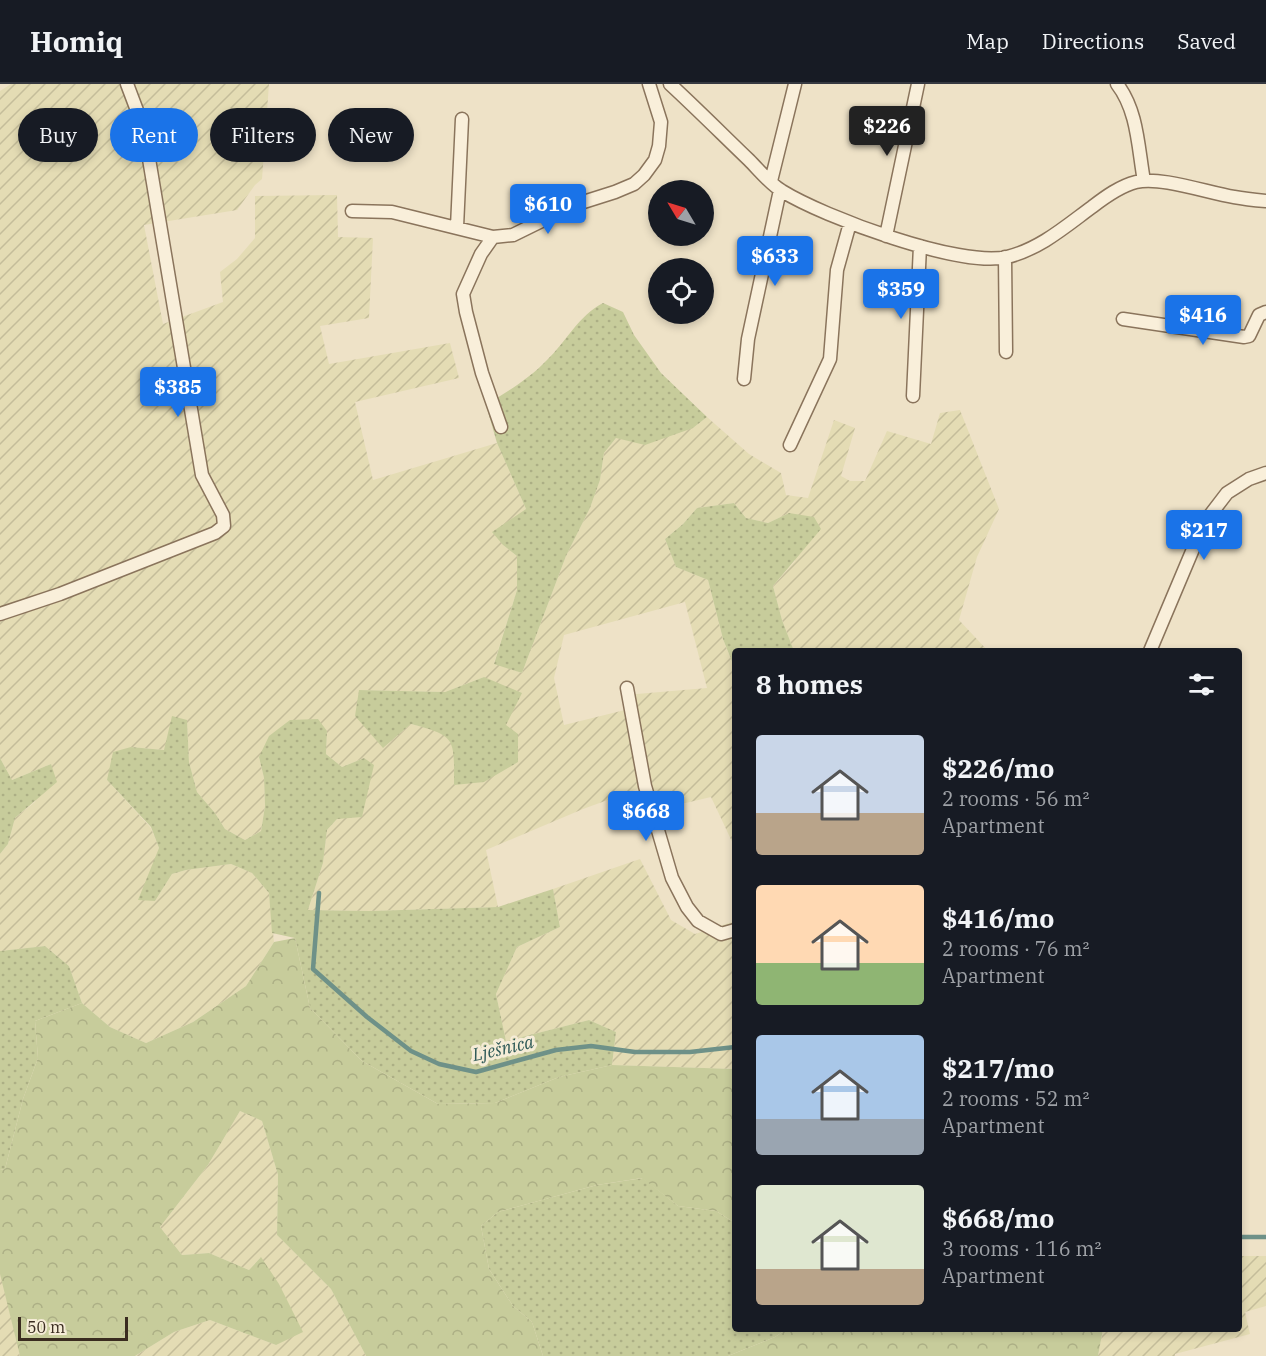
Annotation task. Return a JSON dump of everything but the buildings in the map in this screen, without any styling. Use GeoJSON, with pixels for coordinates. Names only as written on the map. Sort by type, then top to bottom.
{"type":"FeatureCollection","features":[{"type":"Feature","properties":{"kind":"street"},"geometry":{"type":"LineString","coordinates":[[0,614],[60,594],[215,533],[224,526],[223,515],[202,475],[144,129],[127,84]]}},
{"type":"Feature","properties":{"kind":"street"},"geometry":{"type":"LineString","coordinates":[[352,211],[392,212],[493,237],[513,235],[574,205],[634,184],[655,160],[659,146],[660,122],[650,84]]}},
{"type":"Feature","properties":{"kind":"street"},"geometry":{"type":"LineString","coordinates":[[670,84],[776,186],[850,223],[920,246],[972,257],[1005,257],[1026,251],[1045,241],[1125,186],[1144,181],[1236,198],[1266,201]]}},
{"type":"Feature","properties":{"kind":"street"},"geometry":{"type":"LineString","coordinates":[[744,379],[748,339],[795,84]]}},
{"type":"Feature","properties":{"kind":"street"},"geometry":{"type":"LineString","coordinates":[[886,236],[918,84]]}},
{"type":"Feature","properties":{"kind":"street"},"geometry":{"type":"LineString","coordinates":[[1117,84],[1126,96],[1132,112],[1144,181]]}},
{"type":"Feature","properties":{"kind":"street"},"geometry":{"type":"LineString","coordinates":[[457,227],[462,119]]}},
{"type":"Feature","properties":{"kind":"street"},"geometry":{"type":"LineString","coordinates":[[790,445],[830,358],[837,270],[850,223]]}},
{"type":"Feature","properties":{"kind":"street"},"geometry":{"type":"LineString","coordinates":[[493,237],[481,254],[463,294],[465,312],[482,373],[501,427]]}},
{"type":"Feature","properties":{"kind":"street"},"geometry":{"type":"LineString","coordinates":[[913,396],[920,246]]}},
{"type":"Feature","properties":{"kind":"street"},"geometry":{"type":"LineString","coordinates":[[1005,257],[1006,352]]}},
{"type":"Feature","properties":{"kind":"street"},"geometry":{"type":"LineString","coordinates":[[1124,319],[1244,337],[1252,332],[1259,315],[1266,312]]}},
{"type":"Feature","properties":{"kind":"street"},"geometry":{"type":"LineString","coordinates":[[1151,648],[1204,523],[1227,493],[1249,479],[1266,473]]}},
{"type":"Feature","properties":{"kind":"street"},"geometry":{"type":"LineString","coordinates":[[627,688],[645,786],[672,878],[687,907],[699,921],[721,934],[732,931]]}},
{"type":"Feature","properties":{"kind":"shaded area"},"geometry":{"type":"Polygon","coordinates":[[[11,84],[269,84],[267,108],[210,108],[210,162],[263,162],[262,179],[237,210],[144,225],[163,324],[223,302],[220,272],[237,259],[255,238],[255,196],[337,195],[338,237],[373,238],[369,318],[320,326],[329,364],[450,343],[459,378],[355,402],[373,480],[497,443],[526,509],[503,545],[517,556],[517,590],[494,663],[522,673],[566,556],[590,508],[600,480],[604,453],[616,438],[693,428],[707,417],[749,454],[781,473],[786,495],[808,498],[834,420],[855,428],[841,476],[850,481],[865,481],[887,431],[931,444],[940,413],[960,410],[999,509],[977,557],[959,620],[985,648],[793,648],[773,586],[795,561],[789,513],[768,523],[746,518],[734,503],[697,508],[665,539],[676,567],[708,580],[723,639],[732,662],[732,842],[711,797],[643,813],[638,789],[583,809],[486,850],[498,907],[369,911],[308,910],[323,863],[327,830],[337,819],[364,758],[342,767],[326,754],[327,731],[259,757],[264,778],[265,806],[261,831],[245,840],[225,829],[197,792],[189,762],[187,721],[164,750],[131,747],[107,780],[151,828],[159,848],[155,901],[172,874],[231,864],[252,873],[269,893],[274,942],[246,986],[193,1022],[146,1043],[110,1027],[82,1003],[69,966],[45,946],[0,951],[0,854],[8,844],[15,818],[35,802],[51,764],[12,780],[0,758],[0,91],[11,84]],[[685,602],[564,635],[554,678],[564,725],[625,710],[625,695],[707,688],[685,602]],[[484,677],[445,692],[359,690],[384,747],[411,724],[443,732],[454,748],[454,785],[506,725],[484,677]]]}},
{"type":"Feature","properties":{"kind":"shaded area"},"geometry":{"type":"Polygon","coordinates":[[[640,859],[671,920],[695,934],[732,922],[732,1069],[612,1065],[616,1032],[589,1020],[506,1041],[496,994],[517,947],[560,927],[553,889],[640,859]]]}},
{"type":"Feature","properties":{"kind":"shaded area"},"geometry":{"type":"Polygon","coordinates":[[[240,1111],[262,1121],[278,1175],[277,1235],[331,1289],[366,1356],[135,1356],[174,1332],[210,1320],[276,1345],[260,1258],[249,1270],[209,1253],[182,1255],[160,1227],[208,1165],[240,1111]]]}},
{"type":"Feature","properties":{"kind":"shaded area"},"geometry":{"type":"Polygon","coordinates":[[[1242,1256],[1266,1256],[1266,1306],[1245,1312],[1250,1334],[1175,1354],[1175,1356],[1098,1356],[1102,1332],[1242,1332],[1242,1256]]]}},
{"type":"Feature","properties":{"kind":"shaded area"},"geometry":{"type":"Polygon","coordinates":[[[1,1274],[20,1356],[0,1356],[1,1274]]]}},
{"type":"Feature","properties":{"kind":"green space"},"geometry":{"type":"Polygon","coordinates":[[[603,303],[623,312],[634,335],[661,373],[707,417],[693,428],[645,445],[616,438],[604,453],[600,480],[590,508],[566,556],[522,673],[494,664],[517,590],[517,556],[492,532],[526,509],[497,443],[486,405],[540,367],[587,314],[603,303]]]}},
{"type":"Feature","properties":{"kind":"green space"},"geometry":{"type":"Polygon","coordinates":[[[734,503],[746,518],[768,523],[789,513],[814,517],[821,529],[773,586],[793,648],[732,648],[732,662],[723,639],[708,580],[676,567],[665,539],[697,508],[734,503]]]}},
{"type":"Feature","properties":{"kind":"green space"},"geometry":{"type":"Polygon","coordinates":[[[484,677],[522,693],[506,725],[518,734],[518,762],[484,782],[454,785],[453,749],[445,736],[411,724],[383,748],[355,716],[359,690],[445,692],[484,677]]]}},
{"type":"Feature","properties":{"kind":"green space"},"geometry":{"type":"Polygon","coordinates":[[[172,716],[187,720],[189,762],[197,792],[225,829],[245,840],[261,831],[265,806],[264,778],[259,757],[269,736],[290,720],[318,719],[327,731],[326,754],[342,767],[364,758],[374,765],[362,817],[337,819],[327,830],[323,863],[308,910],[369,911],[498,907],[553,889],[560,927],[517,947],[496,994],[506,1041],[589,1020],[616,1032],[612,1065],[559,1077],[495,1103],[438,1104],[362,1061],[310,1008],[295,938],[272,933],[269,893],[252,873],[231,864],[186,870],[172,874],[155,901],[138,900],[159,848],[151,827],[107,780],[113,752],[131,747],[164,750],[172,716]]]}},
{"type":"Feature","properties":{"kind":"green space"},"geometry":{"type":"Polygon","coordinates":[[[0,758],[12,780],[51,764],[57,782],[15,818],[8,844],[0,854],[0,758]]]}},
{"type":"Feature","properties":{"kind":"green space"},"geometry":{"type":"Polygon","coordinates":[[[295,938],[310,1008],[362,1061],[438,1104],[495,1103],[559,1077],[612,1065],[732,1069],[732,1221],[716,1211],[678,1206],[642,1178],[597,1185],[498,1212],[481,1226],[489,1269],[513,1306],[532,1322],[543,1356],[366,1356],[331,1289],[277,1235],[278,1175],[262,1121],[240,1111],[208,1165],[160,1227],[182,1255],[209,1253],[249,1270],[261,1257],[279,1284],[303,1332],[276,1345],[210,1320],[174,1332],[135,1356],[20,1356],[0,1274],[0,1170],[5,1169],[23,1099],[38,1058],[35,1021],[82,1003],[110,1027],[146,1043],[193,1022],[246,986],[274,942],[295,938]]]}},
{"type":"Feature","properties":{"kind":"green space"},"geometry":{"type":"Polygon","coordinates":[[[45,946],[69,966],[82,1003],[35,1021],[38,1058],[23,1099],[5,1169],[0,1170],[0,951],[45,946]]]}},
{"type":"Feature","properties":{"kind":"green space"},"geometry":{"type":"Polygon","coordinates":[[[643,1178],[678,1206],[716,1211],[732,1221],[732,1332],[782,1332],[728,1356],[543,1356],[532,1322],[513,1306],[489,1269],[481,1226],[498,1212],[597,1185],[643,1178]]]}},
{"type":"Feature","properties":{"kind":"green space"},"geometry":{"type":"Polygon","coordinates":[[[782,1332],[1102,1332],[1098,1356],[728,1356],[782,1332]]]}},
{"type":"Feature","properties":{"kind":"waterway","name":"Lješnica"},"geometry":{"type":"LineString","coordinates":[[319,893],[313,969],[367,1017],[411,1051],[439,1064],[476,1072],[556,1050],[591,1046],[635,1052],[690,1052],[732,1047]]}},
{"type":"Feature","properties":{"kind":"waterway","name":"Lješnica"},"geometry":{"type":"LineString","coordinates":[[1242,1237],[1266,1237]]}}]}
